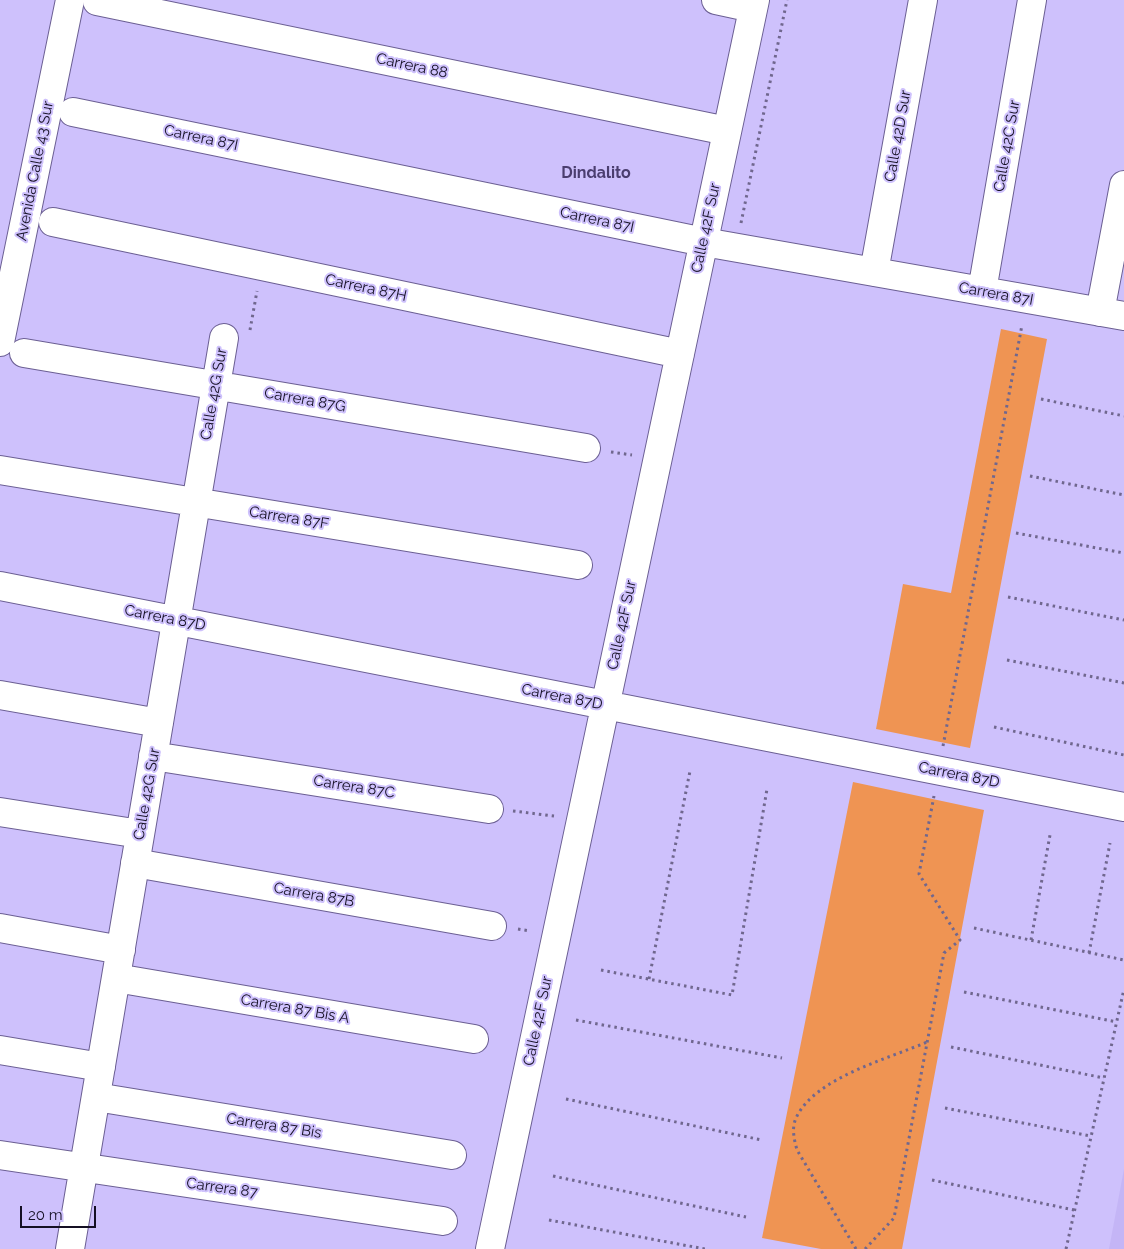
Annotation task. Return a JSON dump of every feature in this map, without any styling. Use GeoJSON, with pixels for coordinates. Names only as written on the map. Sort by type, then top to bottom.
{"type":"FeatureCollection","features":[{"type":"Feature","properties":{"kind":"street","name":"Avenida Calle 43 Sur"},"geometry":{"type":"LineString","coordinates":[[12,347],[70,0]]}},
{"type":"Feature","properties":{"kind":"street"},"geometry":{"type":"LineString","coordinates":[[716,0],[754,4]]}},
{"type":"Feature","properties":{"kind":"street","name":"Calle 42D Sur"},"geometry":{"type":"LineString","coordinates":[[874,272],[922,0]]}},
{"type":"Feature","properties":{"kind":"street","name":"Calle 42C Sur"},"geometry":{"type":"LineString","coordinates":[[982,291],[1032,0]]}},
{"type":"Feature","properties":{"kind":"street","name":"Carrera 88"},"geometry":{"type":"LineString","coordinates":[[97,1],[727,131]]}},
{"type":"Feature","properties":{"kind":"street","name":"Calle 42F Sur"},"geometry":{"type":"LineString","coordinates":[[490,1249],[754,4]]}},
{"type":"Feature","properties":{"kind":"street","name":"Carrera 87I"},"geometry":{"type":"LineString","coordinates":[[73,112],[704,242],[1112,314]]}},
{"type":"Feature","properties":{"kind":"street"},"geometry":{"type":"LineString","coordinates":[[1112,314],[1124,185]]}},
{"type":"Feature","properties":{"kind":"street","name":"Carrera 87H"},"geometry":{"type":"LineString","coordinates":[[53,222],[680,354]]}},
{"type":"Feature","properties":{"kind":"street","name":"Calle 42G Sur"},"geometry":{"type":"LineString","coordinates":[[70,1249],[224,338]]}},
{"type":"Feature","properties":{"kind":"street","name":"Carrera 87G"},"geometry":{"type":"LineString","coordinates":[[12,347],[216,385],[586,448]]}},
{"type":"Feature","properties":{"kind":"street","name":"Carrera 87F"},"geometry":{"type":"LineString","coordinates":[[0,470],[578,565]]}},
{"type":"Feature","properties":{"kind":"street","name":"Carrera 87D"},"geometry":{"type":"LineString","coordinates":[[0,586],[1124,807]]}},
{"type":"Feature","properties":{"kind":"street"},"geometry":{"type":"LineString","coordinates":[[0,695],[159,723]]}},
{"type":"Feature","properties":{"kind":"street","name":"Carrera 87C"},"geometry":{"type":"LineString","coordinates":[[153,756],[489,809]]}},
{"type":"Feature","properties":{"kind":"street"},"geometry":{"type":"LineString","coordinates":[[0,812],[140,834]]}},
{"type":"Feature","properties":{"kind":"street","name":"Carrera 87B"},"geometry":{"type":"LineString","coordinates":[[135,864],[492,926]]}},
{"type":"Feature","properties":{"kind":"street"},"geometry":{"type":"LineString","coordinates":[[0,928],[121,950]]}},
{"type":"Feature","properties":{"kind":"street","name":"Carrera 87 Bis A"},"geometry":{"type":"LineString","coordinates":[[116,978],[474,1039]]}},
{"type":"Feature","properties":{"kind":"street"},"geometry":{"type":"LineString","coordinates":[[0,1050],[101,1067]]}},
{"type":"Feature","properties":{"kind":"street","name":"Carrera 87 Bis"},"geometry":{"type":"LineString","coordinates":[[96,1097],[452,1155]]}},
{"type":"Feature","properties":{"kind":"street","name":"Carrera 87"},"geometry":{"type":"LineString","coordinates":[[0,1155],[443,1221]]}},
{"type":"Feature","properties":{"kind":"path"},"geometry":{"type":"LineString","coordinates":[[736,248],[787,0]]}},
{"type":"Feature","properties":{"kind":"path"},"geometry":{"type":"LineString","coordinates":[[224,338],[248,342],[261,266]]}},
{"type":"Feature","properties":{"kind":"path"},"geometry":{"type":"LineString","coordinates":[[865,1249],[894,1218],[944,953],[960,940],[919,874],[1027,299]]}},
{"type":"Feature","properties":{"kind":"path"},"geometry":{"type":"LineString","coordinates":[[1042,399],[1124,416]]}},
{"type":"Feature","properties":{"kind":"path"},"geometry":{"type":"LineString","coordinates":[[1030,476],[1124,495]]}},
{"type":"Feature","properties":{"kind":"path"},"geometry":{"type":"LineString","coordinates":[[1016,533],[1124,553]]}},
{"type":"Feature","properties":{"kind":"path"},"geometry":{"type":"LineString","coordinates":[[1008,597],[1124,620]]}},
{"type":"Feature","properties":{"kind":"path"},"geometry":{"type":"LineString","coordinates":[[1007,660],[1124,683]]}},
{"type":"Feature","properties":{"kind":"path"},"geometry":{"type":"LineString","coordinates":[[994,727],[1124,755]]}},
{"type":"Feature","properties":{"kind":"path"},"geometry":{"type":"LineString","coordinates":[[649,978],[690,771]]}},
{"type":"Feature","properties":{"kind":"path"},"geometry":{"type":"LineString","coordinates":[[601,970],[732,995],[767,789]]}},
{"type":"Feature","properties":{"kind":"path"},"geometry":{"type":"LineString","coordinates":[[489,809],[555,816]]}},
{"type":"Feature","properties":{"kind":"path"},"geometry":{"type":"LineString","coordinates":[[1030,940],[1050,835]]}},
{"type":"Feature","properties":{"kind":"path"},"geometry":{"type":"LineString","coordinates":[[1089,953],[1110,843]]}},
{"type":"Feature","properties":{"kind":"path"},"geometry":{"type":"LineString","coordinates":[[974,928],[1124,960]]}},
{"type":"Feature","properties":{"kind":"path"},"geometry":{"type":"LineString","coordinates":[[1066,1249],[1124,989]]}},
{"type":"Feature","properties":{"kind":"path"},"geometry":{"type":"LineString","coordinates":[[964,992],[1117,1022]]}},
{"type":"Feature","properties":{"kind":"path"},"geometry":{"type":"LineString","coordinates":[[576,1020],[782,1058]]}},
{"type":"Feature","properties":{"kind":"path"},"geometry":{"type":"LineString","coordinates":[[856,1249],[796,1150],[793,1134],[796,1117],[811,1098],[834,1081],[928,1042]]}},
{"type":"Feature","properties":{"kind":"path"},"geometry":{"type":"LineString","coordinates":[[951,1047],[1104,1078]]}},
{"type":"Feature","properties":{"kind":"path"},"geometry":{"type":"LineString","coordinates":[[566,1099],[762,1140]]}},
{"type":"Feature","properties":{"kind":"path"},"geometry":{"type":"LineString","coordinates":[[945,1108],[1091,1136]]}},
{"type":"Feature","properties":{"kind":"path"},"geometry":{"type":"LineString","coordinates":[[553,1176],[746,1217]]}},
{"type":"Feature","properties":{"kind":"path"},"geometry":{"type":"LineString","coordinates":[[932,1180],[1074,1210]]}},
{"type":"Feature","properties":{"kind":"path"},"geometry":{"type":"LineString","coordinates":[[549,1220],[705,1249]]}},
{"type":"Feature","properties":{"kind":"shaded area"},"geometry":{"type":"Polygon","coordinates":[[[1001,329],[1047,339],[970,748],[876,729],[903,584],[951,593],[1001,329]]]}},
{"type":"Feature","properties":{"kind":"shaded area"},"geometry":{"type":"Polygon","coordinates":[[[853,782],[984,810],[902,1249],[821,1249],[762,1238],[853,782]]]}},
{"type":"Feature","properties":{"kind":"shaded area"},"geometry":{"type":"Polygon","coordinates":[[[1124,1169],[1124,1249],[1109,1249],[1124,1169]]]}},
{"type":"Feature","properties":{"kind":"district","name":"Dindalito"},"geometry":{"type":"Point","coordinates":[596,173]}}]}
